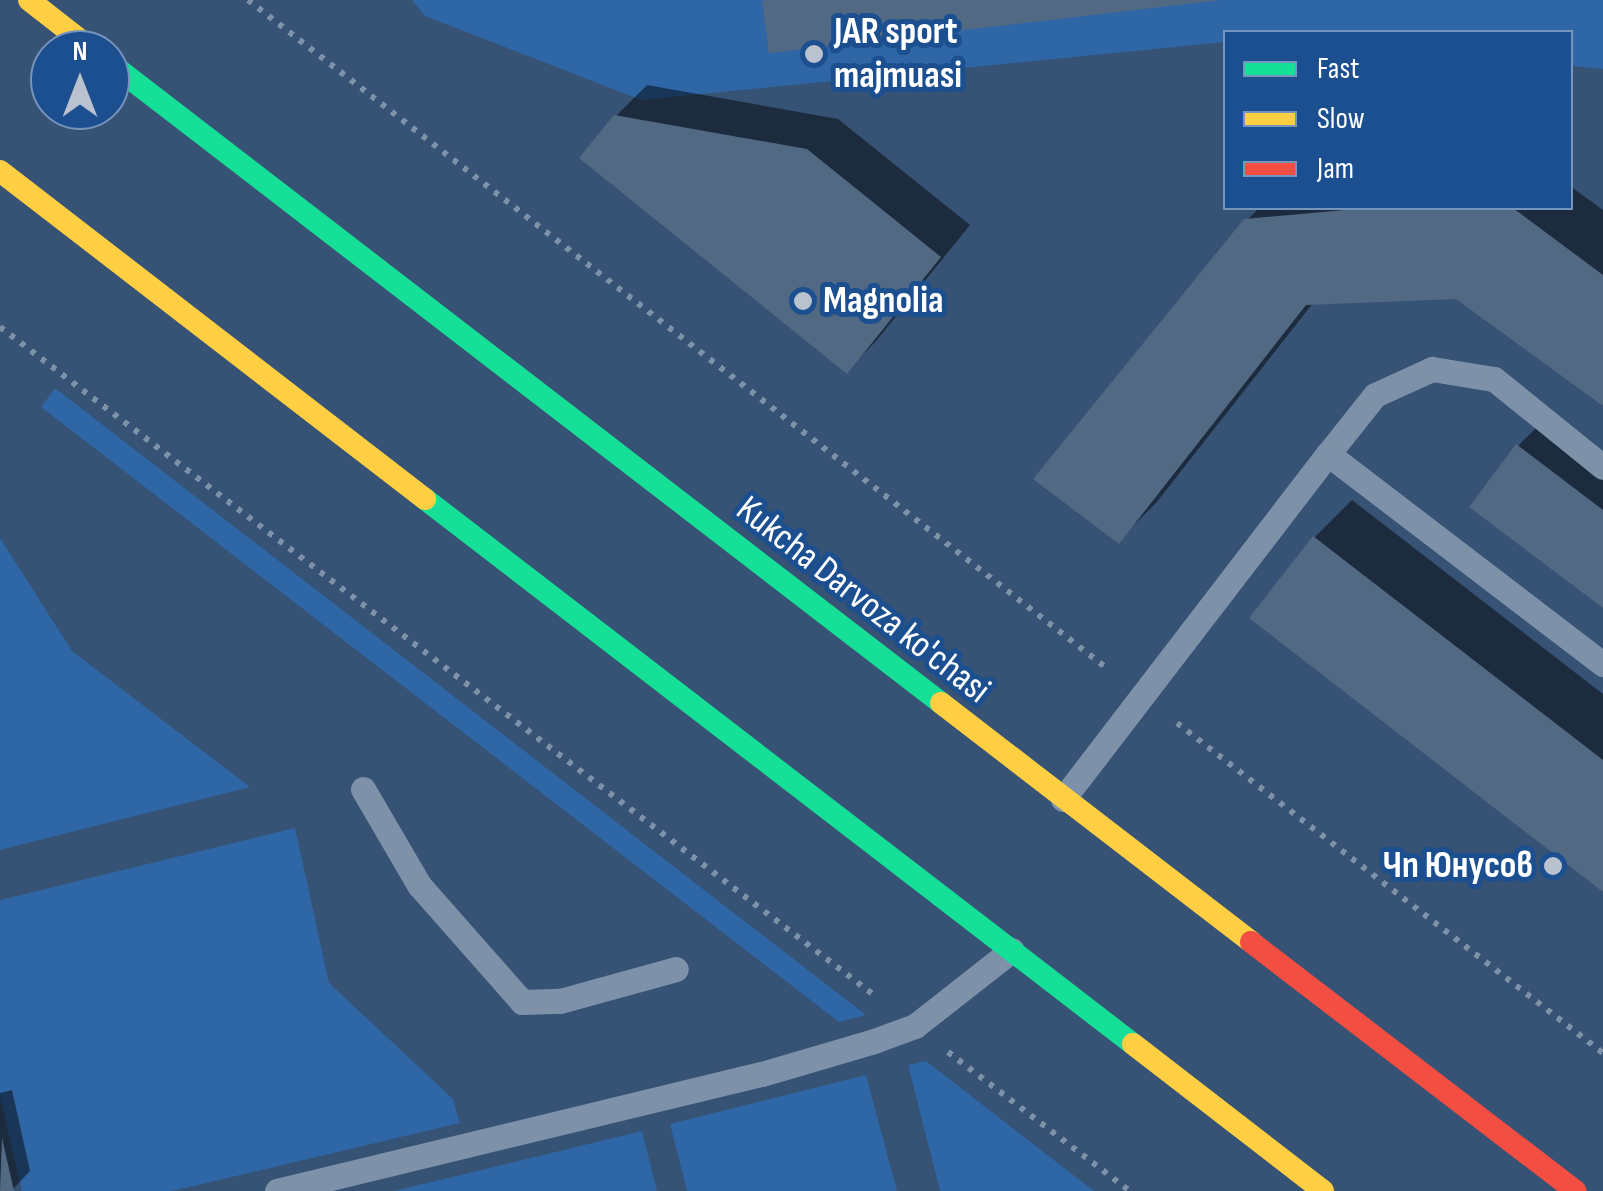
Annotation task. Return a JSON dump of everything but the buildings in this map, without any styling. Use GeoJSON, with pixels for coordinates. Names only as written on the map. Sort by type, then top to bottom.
{"type":"FeatureCollection","features":[{"type":"Feature","properties":{"kind":"main road"},"geometry":{"type":"LineString","coordinates":[[29,0],[68,30]]}},
{"type":"Feature","properties":{"kind":"main road","name":"Kukcha Darvoza ko'chasi"},"geometry":{"type":"LineString","coordinates":[[130,78],[1575,1191]]}},
{"type":"Feature","properties":{"kind":"main road"},"geometry":{"type":"LineString","coordinates":[[0,172],[1322,1191]]}},
{"type":"Feature","properties":{"kind":"lane"},"geometry":{"type":"LineString","coordinates":[[1063,799],[1140,694],[1376,395],[1432,369],[1494,379],[1603,466]]}},
{"type":"Feature","properties":{"kind":"lane"},"geometry":{"type":"LineString","coordinates":[[1328,454],[1603,664]]}},
{"type":"Feature","properties":{"kind":"lane"},"geometry":{"type":"LineString","coordinates":[[364,789],[419,885],[522,1002],[560,1000],[676,969]]}},
{"type":"Feature","properties":{"kind":"lane"},"geometry":{"type":"LineString","coordinates":[[277,1191],[762,1074],[915,1026],[1012,950]]}},
{"type":"Feature","properties":{"kind":"path"},"geometry":{"type":"LineString","coordinates":[[248,0],[1603,1053]]}},
{"type":"Feature","properties":{"kind":"path"},"geometry":{"type":"LineString","coordinates":[[0,327],[1130,1191]]}},
{"type":"Feature","properties":{"kind":"shaded area","name":"JAR sport majmuasi"},"geometry":{"type":"Polygon","coordinates":[[[412,0],[1603,0],[1603,69],[1573,66],[1573,30],[1223,30],[1223,42],[641,100],[425,16],[412,0]]]}},
{"type":"Feature","properties":{"kind":"shaded area"},"geometry":{"type":"Polygon","coordinates":[[[55,388],[866,1015],[839,1022],[41,407],[55,388]]]}},
{"type":"Feature","properties":{"kind":"shaded area"},"geometry":{"type":"Polygon","coordinates":[[[0,538],[72,651],[250,787],[0,850],[0,538]]]}},
{"type":"Feature","properties":{"kind":"shaded area"},"geometry":{"type":"Polygon","coordinates":[[[295,828],[329,983],[453,1099],[460,1123],[172,1191],[22,1191],[0,1097],[0,900],[295,828]]]}},
{"type":"Feature","properties":{"kind":"shaded area"},"geometry":{"type":"Polygon","coordinates":[[[926,1061],[1094,1191],[940,1191],[908,1065],[926,1061]]]}},
{"type":"Feature","properties":{"kind":"shaded area"},"geometry":{"type":"Polygon","coordinates":[[[866,1075],[897,1191],[687,1191],[670,1124],[866,1075]]]}},
{"type":"Feature","properties":{"kind":"shaded area"},"geometry":{"type":"Polygon","coordinates":[[[642,1131],[657,1191],[394,1191],[642,1131]]]}},
{"type":"Feature","properties":{"kind":"traffic: fast"},"geometry":{"type":"LineString","coordinates":[[130,78],[941,703]]}},
{"type":"Feature","properties":{"kind":"traffic: fast"},"geometry":{"type":"LineString","coordinates":[[425,499],[1133,1044]]}},
{"type":"Feature","properties":{"kind":"traffic: slow"},"geometry":{"type":"LineString","coordinates":[[29,0],[67,30]]}},
{"type":"Feature","properties":{"kind":"traffic: slow"},"geometry":{"type":"LineString","coordinates":[[0,171],[425,499]]}},
{"type":"Feature","properties":{"kind":"traffic: slow"},"geometry":{"type":"LineString","coordinates":[[941,703],[1251,942]]}},
{"type":"Feature","properties":{"kind":"traffic: slow"},"geometry":{"type":"LineString","coordinates":[[1133,1044],[1323,1191]]}},
{"type":"Feature","properties":{"kind":"traffic: jam"},"geometry":{"type":"LineString","coordinates":[[1251,942],[1575,1191]]}},
{"type":"Feature","properties":{"kind":"place","name":"JAR sport majmuasi"},"geometry":{"type":"Point","coordinates":[814,54]}},
{"type":"Feature","properties":{"kind":"place","name":"Magnolia"},"geometry":{"type":"Point","coordinates":[803,301]}},
{"type":"Feature","properties":{"kind":"place","name":"Чп Юнусов"},"geometry":{"type":"Point","coordinates":[1553,866]}}]}
